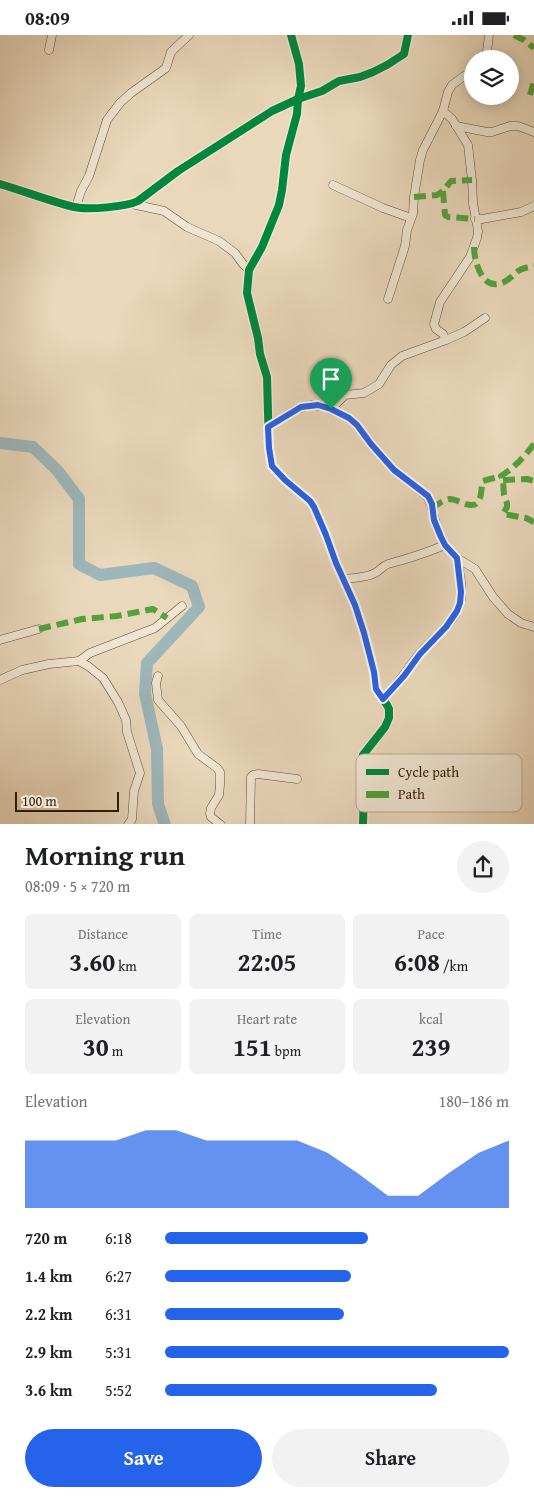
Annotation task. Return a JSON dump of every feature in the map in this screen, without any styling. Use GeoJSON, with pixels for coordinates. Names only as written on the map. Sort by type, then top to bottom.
{"type":"FeatureCollection","features":[{"type":"Feature","properties":{"kind":"street"},"geometry":{"type":"LineString","coordinates":[[49,50],[52,35]]}},
{"type":"Feature","properties":{"kind":"street"},"geometry":{"type":"LineString","coordinates":[[76,207],[81,191],[89,176],[107,121],[120,103],[131,93],[166,68],[171,52],[189,35]]}},
{"type":"Feature","properties":{"kind":"street"},"geometry":{"type":"LineString","coordinates":[[291,35],[301,86],[297,114],[286,155],[279,205],[262,247],[249,269],[247,293],[267,377],[269,448],[272,466],[314,507],[355,605],[374,672],[376,689],[389,709],[387,723],[364,754]]}},
{"type":"Feature","properties":{"kind":"street"},"geometry":{"type":"LineString","coordinates":[[0,184],[76,207],[118,207],[131,204],[138,201],[178,171],[272,111],[322,91],[338,81],[360,77],[387,65],[404,53],[408,35]]}},
{"type":"Feature","properties":{"kind":"street"},"geometry":{"type":"LineString","coordinates":[[487,50],[489,35]]}},
{"type":"Feature","properties":{"kind":"street"},"geometry":{"type":"LineString","coordinates":[[388,299],[405,246],[407,231],[413,213],[414,197],[423,150],[442,111],[448,92],[452,85],[464,76]]}},
{"type":"Feature","properties":{"kind":"street"},"geometry":{"type":"LineString","coordinates":[[442,111],[452,119],[468,145],[475,219],[478,231],[470,257],[440,302],[434,322],[434,327],[442,332],[446,340]]}},
{"type":"Feature","properties":{"kind":"street"},"geometry":{"type":"LineString","coordinates":[[456,126],[487,132],[510,126],[518,126],[534,132]]}},
{"type":"Feature","properties":{"kind":"street"},"geometry":{"type":"LineString","coordinates":[[333,185],[382,208],[411,218]]}},
{"type":"Feature","properties":{"kind":"street"},"geometry":{"type":"LineString","coordinates":[[131,204],[164,211],[187,227],[230,248],[249,269]]}},
{"type":"Feature","properties":{"kind":"street"},"geometry":{"type":"LineString","coordinates":[[475,219],[521,212],[534,205]]}},
{"type":"Feature","properties":{"kind":"street"},"geometry":{"type":"LineString","coordinates":[[331,409],[345,395],[364,393],[379,384],[391,365],[402,357],[464,332],[485,318]]}},
{"type":"Feature","properties":{"kind":"street"},"geometry":{"type":"LineString","coordinates":[[268,427],[301,407],[318,405],[349,418],[394,470],[428,496],[432,504],[437,528],[445,545],[457,558],[475,569],[492,597],[512,617],[534,627]]}},
{"type":"Feature","properties":{"kind":"street"},"geometry":{"type":"LineString","coordinates":[[343,579],[375,573],[382,566],[445,545]]}},
{"type":"Feature","properties":{"kind":"street"},"geometry":{"type":"LineString","coordinates":[[383,699],[404,676],[420,654],[446,627],[457,611],[461,592],[457,558]]}},
{"type":"Feature","properties":{"kind":"street"},"geometry":{"type":"LineString","coordinates":[[0,680],[22,670],[79,661],[90,653],[105,649],[155,628],[182,606]]}},
{"type":"Feature","properties":{"kind":"street"},"geometry":{"type":"LineString","coordinates":[[0,639],[39,629]]}},
{"type":"Feature","properties":{"kind":"street"},"geometry":{"type":"LineString","coordinates":[[79,661],[103,678],[118,702],[126,720],[127,732],[140,773],[134,791],[132,819],[129,824]]}},
{"type":"Feature","properties":{"kind":"street"},"geometry":{"type":"LineString","coordinates":[[158,676],[156,683],[158,700],[181,726],[198,754],[220,772],[219,795],[211,807],[210,814],[220,824]]}},
{"type":"Feature","properties":{"kind":"street"},"geometry":{"type":"LineString","coordinates":[[250,824],[251,777],[253,775],[297,779]]}},
{"type":"Feature","properties":{"kind":"waterway"},"geometry":{"type":"LineString","coordinates":[[0,443],[33,447],[57,470],[79,499],[79,564],[100,575],[154,568],[192,586],[199,607],[147,663],[145,694],[157,749],[158,804],[165,824]]}},
{"type":"Feature","properties":{"kind":"marked path"},"geometry":{"type":"LineString","coordinates":[[514,35],[534,48]]}},
{"type":"Feature","properties":{"kind":"marked path"},"geometry":{"type":"LineString","coordinates":[[530,95],[534,81]]}},
{"type":"Feature","properties":{"kind":"marked path"},"geometry":{"type":"LineString","coordinates":[[414,197],[437,195],[451,181],[472,180]]}},
{"type":"Feature","properties":{"kind":"marked path"},"geometry":{"type":"LineString","coordinates":[[443,191],[445,215],[448,217],[475,219]]}},
{"type":"Feature","properties":{"kind":"marked path"},"geometry":{"type":"LineString","coordinates":[[474,247],[478,267],[484,279],[489,283],[502,283],[518,271],[534,266]]}},
{"type":"Feature","properties":{"kind":"marked path"},"geometry":{"type":"LineString","coordinates":[[534,444],[519,462],[501,476],[507,503],[503,514],[526,518],[534,522]]}},
{"type":"Feature","properties":{"kind":"marked path"},"geometry":{"type":"LineString","coordinates":[[432,508],[450,499],[473,505],[480,498],[483,481],[501,476]]}},
{"type":"Feature","properties":{"kind":"marked path"},"geometry":{"type":"LineString","coordinates":[[503,480],[527,479],[534,481]]}},
{"type":"Feature","properties":{"kind":"marked path"},"geometry":{"type":"LineString","coordinates":[[39,629],[82,619],[117,616],[153,609],[167,618]]}},
{"type":"Feature","properties":{"kind":"cycle path"},"geometry":{"type":"LineString","coordinates":[[291,35],[299,64],[301,86],[297,114],[286,155],[279,205],[262,247],[249,270],[247,293],[267,377],[269,448],[272,466],[314,507],[355,605],[374,672],[376,689],[389,709],[389,718],[385,727],[364,754]]}},
{"type":"Feature","properties":{"kind":"cycle path"},"geometry":{"type":"LineString","coordinates":[[0,184],[74,207],[107,207],[138,201],[178,171],[272,111],[322,91],[339,81],[360,77],[387,65],[404,54],[408,35]]}},
{"type":"Feature","properties":{"kind":"cycle path"},"geometry":{"type":"LineString","coordinates":[[363,812],[363,824]]}},
{"type":"Feature","properties":{"kind":"route"},"geometry":{"type":"LineString","coordinates":[[318,405],[331,409],[349,418],[357,425],[394,470],[428,496],[432,504],[434,520],[441,537],[445,545],[457,558],[461,592],[457,611],[446,627],[420,654],[404,676],[383,699],[376,689],[374,672],[355,605],[314,507],[305,496],[274,470],[269,455],[268,427],[301,407],[318,405]]}}]}
